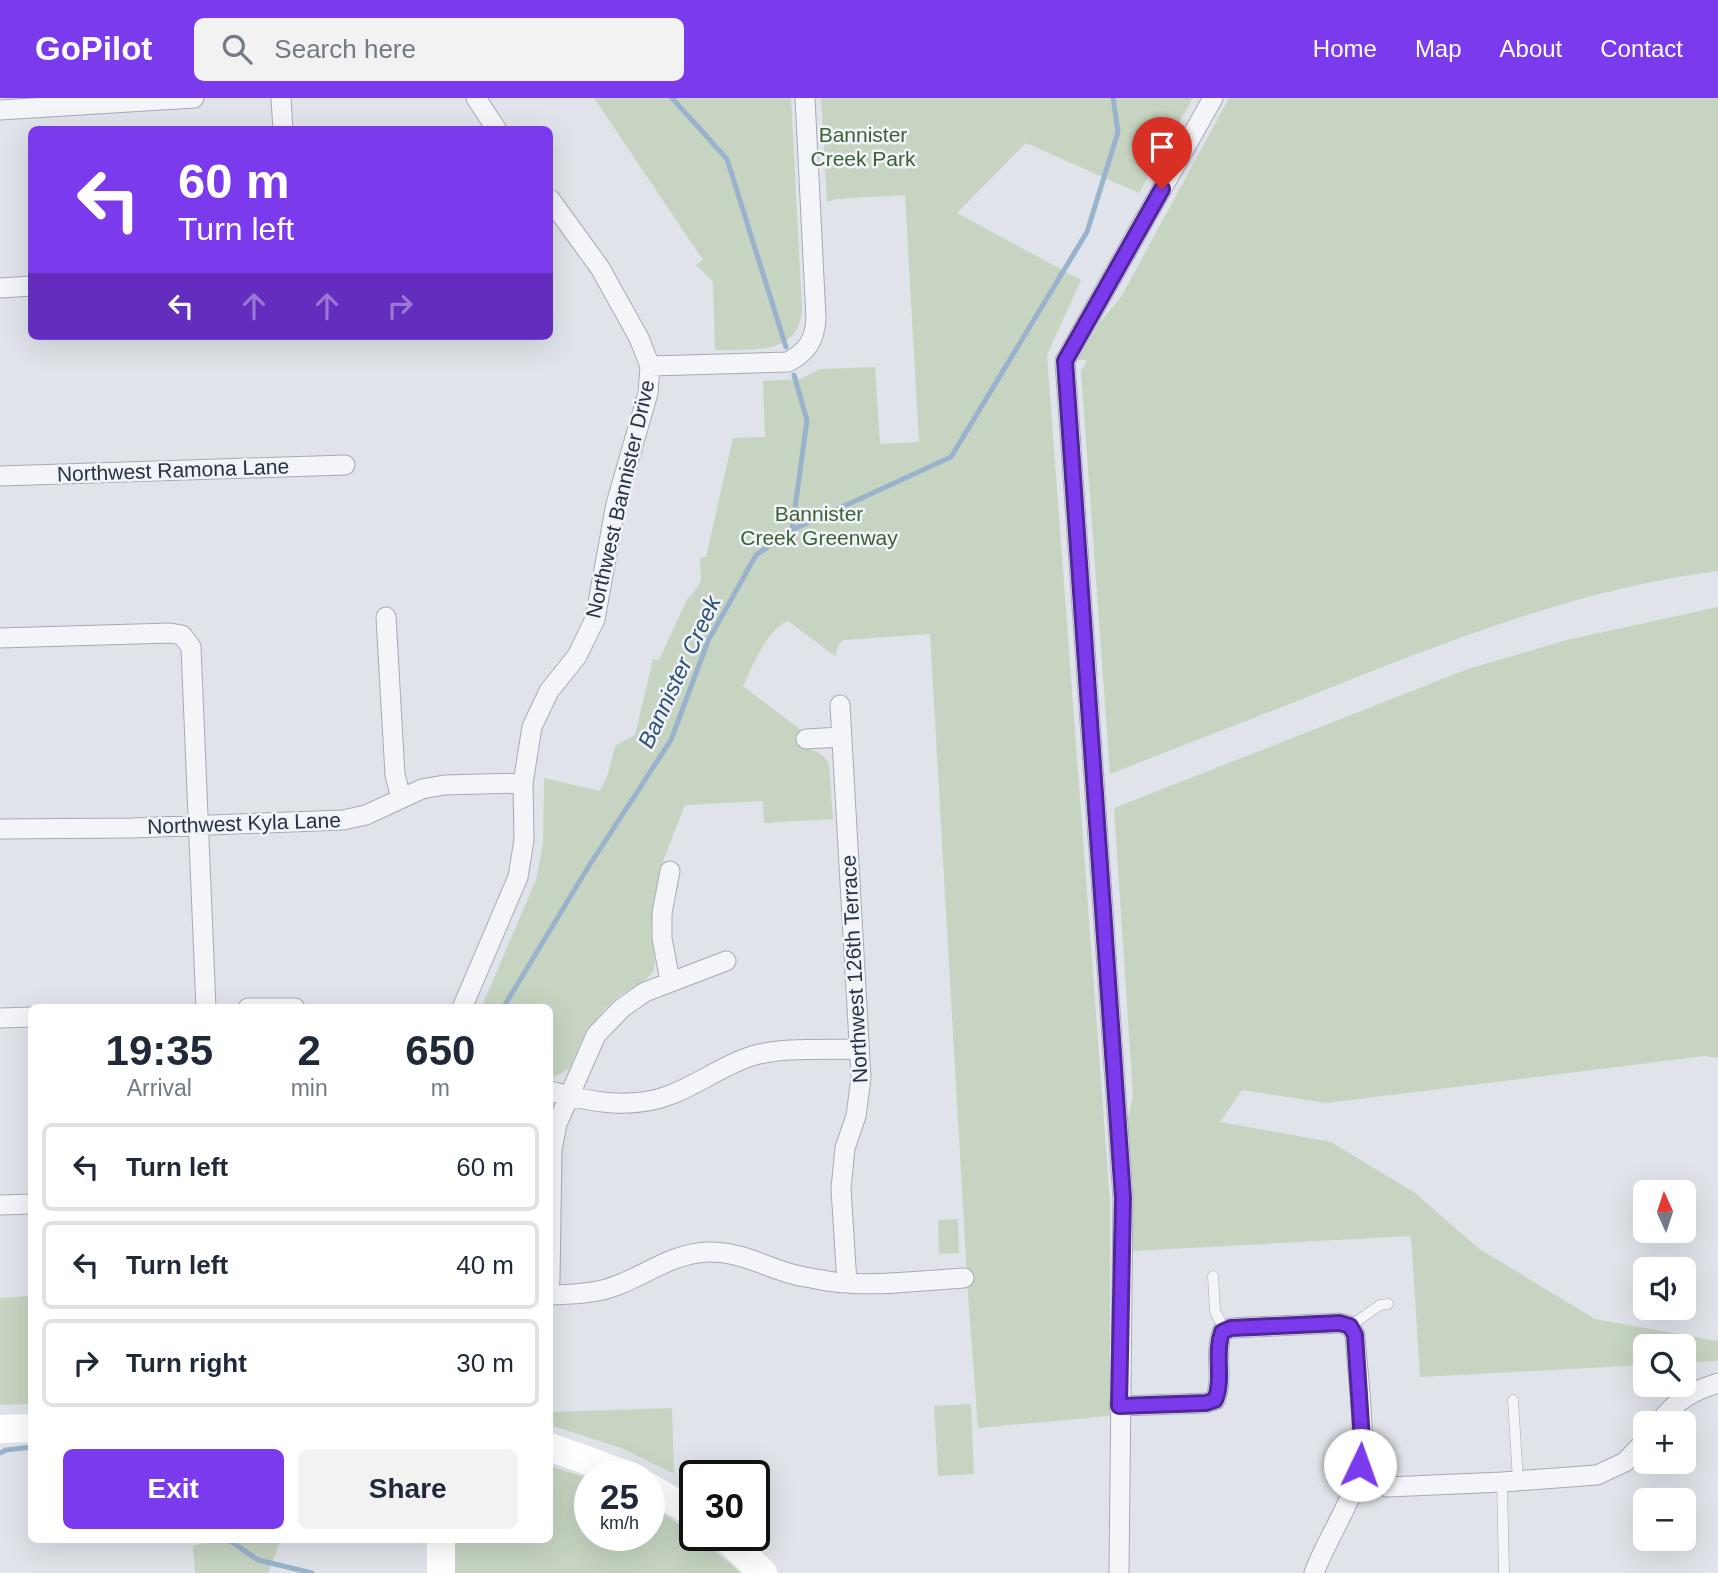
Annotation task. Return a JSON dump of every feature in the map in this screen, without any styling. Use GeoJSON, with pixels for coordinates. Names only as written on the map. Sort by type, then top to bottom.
{"type":"FeatureCollection","features":[{"type":"Feature","properties":{"kind":"street"},"geometry":{"type":"LineString","coordinates":[[0,110],[194,98]]}},
{"type":"Feature","properties":{"kind":"street"},"geometry":{"type":"LineString","coordinates":[[281,98],[283,126]]}},
{"type":"Feature","properties":{"kind":"street"},"geometry":{"type":"LineString","coordinates":[[476,98],[494,126]]}},
{"type":"Feature","properties":{"kind":"street"},"geometry":{"type":"LineString","coordinates":[[650,366],[788,362],[806,350],[812,341],[816,318],[805,98]]}},
{"type":"Feature","properties":{"kind":"street"},"geometry":{"type":"LineString","coordinates":[[1119,1573],[1123,1198],[1065,361],[1213,98]]}},
{"type":"Feature","properties":{"kind":"street","name":"Northwest Bannister Drive"},"geometry":{"type":"LineString","coordinates":[[464,1004],[518,877],[524,840],[523,783],[527,745],[549,691],[577,656],[595,619],[616,504],[648,393],[650,366],[639,338],[600,268],[553,203]]}},
{"type":"Feature","properties":{"kind":"street"},"geometry":{"type":"LineString","coordinates":[[0,288],[28,286]]}},
{"type":"Feature","properties":{"kind":"street","name":"Northwest Ramona Lane"},"geometry":{"type":"LineString","coordinates":[[0,476],[345,465]]}},
{"type":"Feature","properties":{"kind":"street"},"geometry":{"type":"LineString","coordinates":[[386,617],[396,775],[401,798]]}},
{"type":"Feature","properties":{"kind":"street"},"geometry":{"type":"LineString","coordinates":[[0,638],[170,633],[182,635],[191,647],[206,1004]]}},
{"type":"Feature","properties":{"kind":"street","name":"Northwest 126th Terrace"},"geometry":{"type":"LineString","coordinates":[[840,705],[860,1095],[845,1148],[841,1189],[847,1283]]}},
{"type":"Feature","properties":{"kind":"street"},"geometry":{"type":"LineString","coordinates":[[806,739],[841,737]]}},
{"type":"Feature","properties":{"kind":"street","name":"Northwest Kyla Lane"},"geometry":{"type":"LineString","coordinates":[[0,829],[343,820],[373,812],[422,789],[444,785],[523,783]]}},
{"type":"Feature","properties":{"kind":"street"},"geometry":{"type":"LineString","coordinates":[[670,871],[662,913],[662,938],[670,981]]}},
{"type":"Feature","properties":{"kind":"street"},"geometry":{"type":"LineString","coordinates":[[553,1145],[559,1094],[596,1035],[622,1008],[645,992],[726,961]]}},
{"type":"Feature","properties":{"kind":"street"},"geometry":{"type":"LineString","coordinates":[[0,1018],[28,1017]]}},
{"type":"Feature","properties":{"kind":"street"},"geometry":{"type":"LineString","coordinates":[[559,1094],[631,1104],[670,1095],[763,1053],[859,1049]]}},
{"type":"Feature","properties":{"kind":"street"},"geometry":{"type":"LineString","coordinates":[[0,1205],[28,1204]]}},
{"type":"Feature","properties":{"kind":"street"},"geometry":{"type":"LineString","coordinates":[[553,1295],[595,1292],[617,1286],[660,1264],[705,1252],[733,1254],[801,1276],[847,1283],[964,1278]]}},
{"type":"Feature","properties":{"kind":"street"},"geometry":{"type":"LineString","coordinates":[[1119,1406],[1206,1403],[1215,1400],[1219,1391],[1219,1341],[1222,1332],[1231,1328],[1326,1324],[1350,1326],[1355,1335],[1362,1440],[1358,1479],[1314,1573]]}},
{"type":"Feature","properties":{"kind":"street"},"geometry":{"type":"LineString","coordinates":[[1667,1411],[1694,1391],[1718,1382]]}},
{"type":"Feature","properties":{"kind":"street"},"geometry":{"type":"LineString","coordinates":[[0,1429],[28,1428]]}},
{"type":"Feature","properties":{"kind":"street"},"geometry":{"type":"LineString","coordinates":[[553,1448],[586,1460]]}},
{"type":"Feature","properties":{"kind":"street"},"geometry":{"type":"LineString","coordinates":[[1358,1479],[1388,1487],[1597,1475],[1625,1462],[1633,1454]]}},
{"type":"Feature","properties":{"kind":"street"},"geometry":{"type":"LineString","coordinates":[[441,1543],[442,1573]]}},
{"type":"Feature","properties":{"kind":"street"},"geometry":{"type":"LineString","coordinates":[[740,1551],[763,1573]]}},
{"type":"Feature","properties":{"kind":"lane"},"geometry":{"type":"LineString","coordinates":[[1213,1276],[1215,1311],[1225,1331]]}},
{"type":"Feature","properties":{"kind":"lane"},"geometry":{"type":"LineString","coordinates":[[1350,1326],[1380,1305],[1388,1304]]}},
{"type":"Feature","properties":{"kind":"lane"},"geometry":{"type":"LineString","coordinates":[[1504,1573],[1513,1400]]}},
{"type":"Feature","properties":{"kind":"green space"},"geometry":{"type":"Polygon","coordinates":[[[594,98],[791,98],[802,308],[799,324],[783,343],[757,349],[715,350],[713,282],[696,265],[703,260],[594,98]]]}},
{"type":"Feature","properties":{"kind":"green space"},"geometry":{"type":"Polygon","coordinates":[[[821,98],[1193,98],[1139,193],[1026,143],[957,213],[1081,280],[1047,355],[1110,1202],[1110,1416],[978,1428],[930,634],[844,640],[839,644],[835,656],[788,621],[774,631],[761,649],[743,686],[801,730],[803,747],[818,752],[827,760],[833,819],[764,823],[763,801],[685,805],[663,861],[654,898],[651,931],[655,963],[653,972],[604,1010],[584,1035],[569,1069],[553,1076],[553,1004],[483,1004],[536,880],[543,843],[544,778],[600,791],[608,774],[615,746],[635,735],[653,659],[659,660],[688,597],[701,581],[700,558],[706,557],[733,438],[765,437],[763,381],[801,379],[820,369],[875,367],[880,444],[919,442],[905,195],[836,199],[827,202],[821,98]]]}},
{"type":"Feature","properties":{"kind":"green space"},"geometry":{"type":"Polygon","coordinates":[[[1229,98],[1718,98],[1718,571],[1622,588],[1529,614],[1392,663],[1110,774],[1081,371],[1087,360],[1078,360],[1100,322],[1121,297],[1229,98]]]}},
{"type":"Feature","properties":{"kind":"green space"},"geometry":{"type":"Polygon","coordinates":[[[1718,607],[1718,1058],[1705,1056],[1326,1103],[1242,1090],[1220,1122],[1331,1142],[1415,1193],[1478,1248],[1595,1319],[1679,1334],[1633,1334],[1633,1366],[1420,1377],[1411,1236],[1133,1251],[1127,1121],[1133,1096],[1114,808],[1468,669],[1567,640],[1718,607]]]}},
{"type":"Feature","properties":{"kind":"green space"},"geometry":{"type":"Polygon","coordinates":[[[958,1219],[959,1253],[939,1254],[938,1220],[958,1219]]]}},
{"type":"Feature","properties":{"kind":"green space"},"geometry":{"type":"Polygon","coordinates":[[[28,1296],[28,1404],[0,1405],[0,1298],[28,1296]]]}},
{"type":"Feature","properties":{"kind":"green space"},"geometry":{"type":"Polygon","coordinates":[[[1696,1337],[1718,1341],[1718,1361],[1696,1362],[1696,1337]]]}},
{"type":"Feature","properties":{"kind":"green space"},"geometry":{"type":"Polygon","coordinates":[[[971,1404],[974,1474],[938,1476],[934,1406],[971,1404]]]}},
{"type":"Feature","properties":{"kind":"green space"},"geometry":{"type":"Polygon","coordinates":[[[672,1408],[674,1474],[665,1470],[665,1460],[645,1460],[621,1448],[553,1426],[553,1412],[672,1408]]]}},
{"type":"Feature","properties":{"kind":"green space"},"geometry":{"type":"Polygon","coordinates":[[[553,1467],[574,1474],[574,1551],[665,1551],[665,1515],[679,1524],[679,1551],[715,1551],[741,1573],[446,1573],[449,1543],[553,1543],[553,1467]]]}},
{"type":"Feature","properties":{"kind":"green space"},"geometry":{"type":"Polygon","coordinates":[[[202,1543],[280,1543],[268,1573],[195,1573],[193,1546],[202,1543]]]}},
{"type":"Feature","properties":{"kind":"waterway"},"geometry":{"type":"LineString","coordinates":[[672,98],[727,159],[786,347]]}},
{"type":"Feature","properties":{"kind":"waterway","name":"Bannister Creek"},"geometry":{"type":"LineString","coordinates":[[505,1004],[587,869],[671,740],[708,641],[756,555],[792,530],[951,457],[1087,232],[1118,132],[1113,98]]}},
{"type":"Feature","properties":{"kind":"waterway"},"geometry":{"type":"LineString","coordinates":[[792,530],[807,420],[794,375]]}},
{"type":"Feature","properties":{"kind":"waterway"},"geometry":{"type":"LineString","coordinates":[[0,1453],[28,1447]]}},
{"type":"Feature","properties":{"kind":"waterway"},"geometry":{"type":"LineString","coordinates":[[233,1543],[258,1560],[312,1573]]}},
{"type":"Feature","properties":{"kind":"route"},"geometry":{"type":"LineString","coordinates":[[1162,189],[1065,361],[1123,1198],[1119,1406],[1206,1403],[1215,1400],[1219,1391],[1219,1341],[1222,1332],[1231,1328],[1340,1323],[1350,1326],[1355,1335],[1362,1440],[1360,1465]]}},
{"type":"Feature","properties":{"kind":"park label","name":"Bannister Creek Park"},"geometry":{"type":"Point","coordinates":[863,146]}},
{"type":"Feature","properties":{"kind":"park label","name":"Bannister Creek Greenway"},"geometry":{"type":"Point","coordinates":[819,525]}}]}
